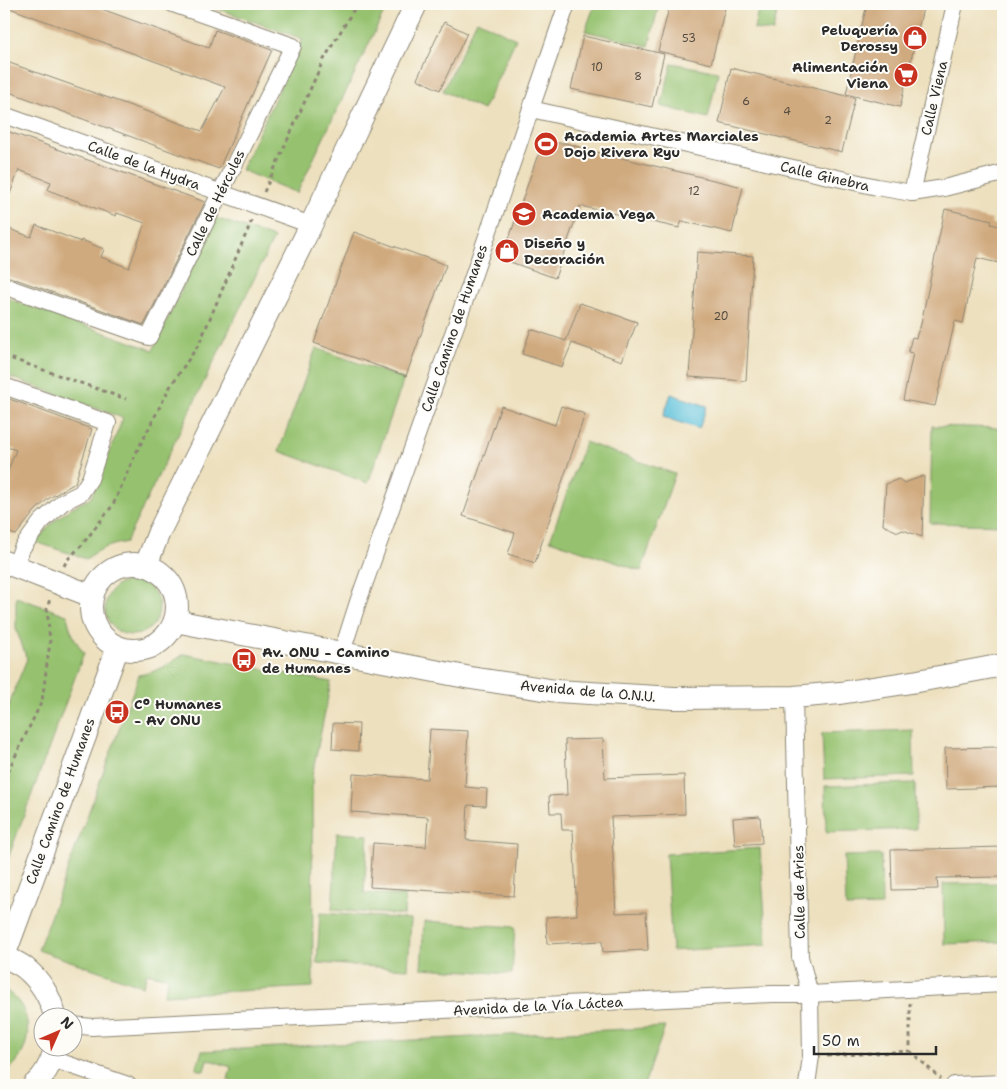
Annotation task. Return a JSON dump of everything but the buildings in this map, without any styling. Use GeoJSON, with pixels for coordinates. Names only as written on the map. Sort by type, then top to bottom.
{"type":"FeatureCollection","features":[{"type":"Feature","properties":{"kind":"street","name":"Calle de Hércules"},"geometry":{"type":"LineString","coordinates":[[4,286],[149,337],[292,46],[173,4]]}},
{"type":"Feature","properties":{"kind":"street"},"geometry":{"type":"LineString","coordinates":[[146,565],[159,532],[311,225],[416,4]]}},
{"type":"Feature","properties":{"kind":"street","name":"Calle Camino de Humanes"},"geometry":{"type":"LineString","coordinates":[[342,652],[567,4]]}},
{"type":"Feature","properties":{"kind":"street","name":"Calle Viena"},"geometry":{"type":"LineString","coordinates":[[912,193],[956,4]]}},
{"type":"Feature","properties":{"kind":"street","name":"Calle Ginebra"},"geometry":{"type":"LineString","coordinates":[[531,109],[877,187],[912,193],[944,188],[1003,173]]}},
{"type":"Feature","properties":{"kind":"street","name":"Calle de la Hydra"},"geometry":{"type":"LineString","coordinates":[[4,115],[311,225]]}},
{"type":"Feature","properties":{"kind":"street"},"geometry":{"type":"LineString","coordinates":[[4,386],[108,423],[90,479],[81,494],[63,502],[41,522],[9,564],[92,596]]}},
{"type":"Feature","properties":{"kind":"street"},"geometry":{"type":"LineString","coordinates":[[132,563],[146,565],[166,577],[172,587],[177,609],[175,621],[169,633],[158,643],[146,649],[131,650],[118,647],[104,639],[95,627],[90,612],[92,596],[97,584],[112,569],[132,563]]}},
{"type":"Feature","properties":{"kind":"street","name":"Avenida de la O.N.U."},"geometry":{"type":"LineString","coordinates":[[175,621],[471,678],[556,691],[674,698],[794,697],[840,694],[918,682],[1003,665]]}},
{"type":"Feature","properties":{"kind":"street","name":"Calle Camino de Humanes"},"geometry":{"type":"LineString","coordinates":[[4,956],[118,647]]}},
{"type":"Feature","properties":{"kind":"street","name":"Calle de Aries"},"geometry":{"type":"LineString","coordinates":[[794,697],[800,957],[810,994],[811,1056],[808,1085]]}},
{"type":"Feature","properties":{"kind":"street"},"geometry":{"type":"LineString","coordinates":[[4,956],[24,967],[40,982],[53,1006]]}},
{"type":"Feature","properties":{"kind":"street","name":"Avenida de la Vía Láctea"},"geometry":{"type":"LineString","coordinates":[[82,1026],[1003,984]]}},
{"type":"Feature","properties":{"kind":"street"},"geometry":{"type":"LineString","coordinates":[[34,1085],[40,1080],[52,1056]]}},
{"type":"Feature","properties":{"kind":"street"},"geometry":{"type":"LineString","coordinates":[[61,1056],[128,1085]]}},
{"type":"Feature","properties":{"kind":"street"},"geometry":{"type":"LineString","coordinates":[[948,1082],[1003,1083]]}},
{"type":"Feature","properties":{"kind":"path"},"geometry":{"type":"LineString","coordinates":[[4,786],[10,767],[42,701],[50,642],[47,608],[55,583],[67,560],[81,546],[113,505],[135,455],[170,387],[199,344],[258,205],[324,62],[357,4]]}},
{"type":"Feature","properties":{"kind":"path"},"geometry":{"type":"LineString","coordinates":[[4,356],[126,400]]}},
{"type":"Feature","properties":{"kind":"path"},"geometry":{"type":"LineString","coordinates":[[910,988],[910,1051]]}},
{"type":"Feature","properties":{"kind":"path"},"geometry":{"type":"LineString","coordinates":[[811,1056],[910,1051],[948,1082]]}},
{"type":"Feature","properties":{"kind":"green space"},"geometry":{"type":"Polygon","coordinates":[[[204,4],[388,4],[297,193],[241,170],[303,39],[204,4]]]}},
{"type":"Feature","properties":{"kind":"green space"},"geometry":{"type":"Polygon","coordinates":[[[595,4],[659,4],[649,46],[585,31],[595,4]]]}},
{"type":"Feature","properties":{"kind":"green space"},"geometry":{"type":"Polygon","coordinates":[[[759,4],[779,4],[773,32],[754,29],[759,4]]]}},
{"type":"Feature","properties":{"kind":"green space"},"geometry":{"type":"Polygon","coordinates":[[[477,20],[516,39],[483,110],[443,91],[477,20]]]}},
{"type":"Feature","properties":{"kind":"green space"},"geometry":{"type":"Polygon","coordinates":[[[672,63],[718,72],[708,118],[661,106],[672,63]]]}},
{"type":"Feature","properties":{"kind":"green space"},"geometry":{"type":"Polygon","coordinates":[[[216,218],[274,238],[126,542],[105,548],[86,559],[36,542],[53,522],[71,508],[91,498],[123,418],[4,375],[4,297],[153,350],[216,218]]]}},
{"type":"Feature","properties":{"kind":"green space"},"geometry":{"type":"Polygon","coordinates":[[[316,348],[404,379],[368,483],[279,451],[316,348]]]}},
{"type":"Feature","properties":{"kind":"green space"},"geometry":{"type":"Polygon","coordinates":[[[932,426],[1003,428],[1003,525],[930,523],[932,426]]]}},
{"type":"Feature","properties":{"kind":"green space"},"geometry":{"type":"Polygon","coordinates":[[[585,442],[675,474],[641,571],[550,540],[585,442]]]}},
{"type":"Feature","properties":{"kind":"green space"},"geometry":{"type":"Polygon","coordinates":[[[132,581],[142,583],[151,589],[157,598],[159,608],[157,618],[151,627],[142,633],[132,635],[122,633],[113,627],[107,618],[105,608],[107,598],[113,589],[122,583],[132,581]]]}},
{"type":"Feature","properties":{"kind":"green space"},"geometry":{"type":"Polygon","coordinates":[[[16,597],[67,615],[73,635],[84,653],[4,869],[4,722],[27,659],[16,629],[16,597]]]}},
{"type":"Feature","properties":{"kind":"green space"},"geometry":{"type":"Polygon","coordinates":[[[184,654],[331,682],[312,776],[313,987],[164,995],[168,978],[147,973],[143,986],[38,950],[139,675],[162,668],[184,654]]]}},
{"type":"Feature","properties":{"kind":"green space"},"geometry":{"type":"Polygon","coordinates":[[[913,730],[914,776],[824,779],[822,733],[913,730]]]}},
{"type":"Feature","properties":{"kind":"green space"},"geometry":{"type":"Polygon","coordinates":[[[915,783],[916,829],[826,832],[825,786],[915,783]]]}},
{"type":"Feature","properties":{"kind":"green space"},"geometry":{"type":"Polygon","coordinates":[[[337,833],[368,835],[364,893],[405,896],[404,915],[332,910],[337,833]]]}},
{"type":"Feature","properties":{"kind":"green space"},"geometry":{"type":"Polygon","coordinates":[[[760,848],[767,945],[672,951],[666,854],[760,848]]]}},
{"type":"Feature","properties":{"kind":"green space"},"geometry":{"type":"Polygon","coordinates":[[[881,855],[882,906],[846,907],[844,856],[881,855]]]}},
{"type":"Feature","properties":{"kind":"green space"},"geometry":{"type":"Polygon","coordinates":[[[1003,883],[1003,942],[944,944],[943,884],[1003,883]]]}},
{"type":"Feature","properties":{"kind":"green space"},"geometry":{"type":"Polygon","coordinates":[[[320,913],[411,919],[408,969],[317,963],[320,913]]]}},
{"type":"Feature","properties":{"kind":"green space"},"geometry":{"type":"Polygon","coordinates":[[[424,921],[515,927],[512,974],[421,968],[424,921]]]}},
{"type":"Feature","properties":{"kind":"green space"},"geometry":{"type":"Polygon","coordinates":[[[4,989],[16,999],[22,1008],[28,1028],[24,1049],[13,1066],[4,1073],[4,989]]]}},
{"type":"Feature","properties":{"kind":"green space"},"geometry":{"type":"Polygon","coordinates":[[[665,1027],[644,1085],[243,1085],[228,1080],[231,1067],[207,1059],[204,1071],[196,1069],[202,1051],[665,1027]]]}},
{"type":"Feature","properties":{"kind":"water"},"geometry":{"type":"Polygon","coordinates":[[[671,394],[707,406],[699,429],[663,417],[671,394]]]}},
{"type":"Feature","properties":{"kind":"place","name":"Peluquería Derossy"},"geometry":{"type":"Point","coordinates":[915,38]}},
{"type":"Feature","properties":{"kind":"place","name":"Alimentación Viena"},"geometry":{"type":"Point","coordinates":[906,75]}},
{"type":"Feature","properties":{"kind":"place","name":"Academia Artes Marciales Dojo Rivera Ryu"},"geometry":{"type":"Point","coordinates":[546,144]}},
{"type":"Feature","properties":{"kind":"place","name":"Academia Vega"},"geometry":{"type":"Point","coordinates":[524,214]}},
{"type":"Feature","properties":{"kind":"place","name":"Diseño y Decoración"},"geometry":{"type":"Point","coordinates":[507,251]}},
{"type":"Feature","properties":{"kind":"place","name":"Av. ONU - Camino de Humanes"},"geometry":{"type":"Point","coordinates":[244,660]}},
{"type":"Feature","properties":{"kind":"place","name":"Cº Humanes - Av ONU"},"geometry":{"type":"Point","coordinates":[117,712]}}]}
